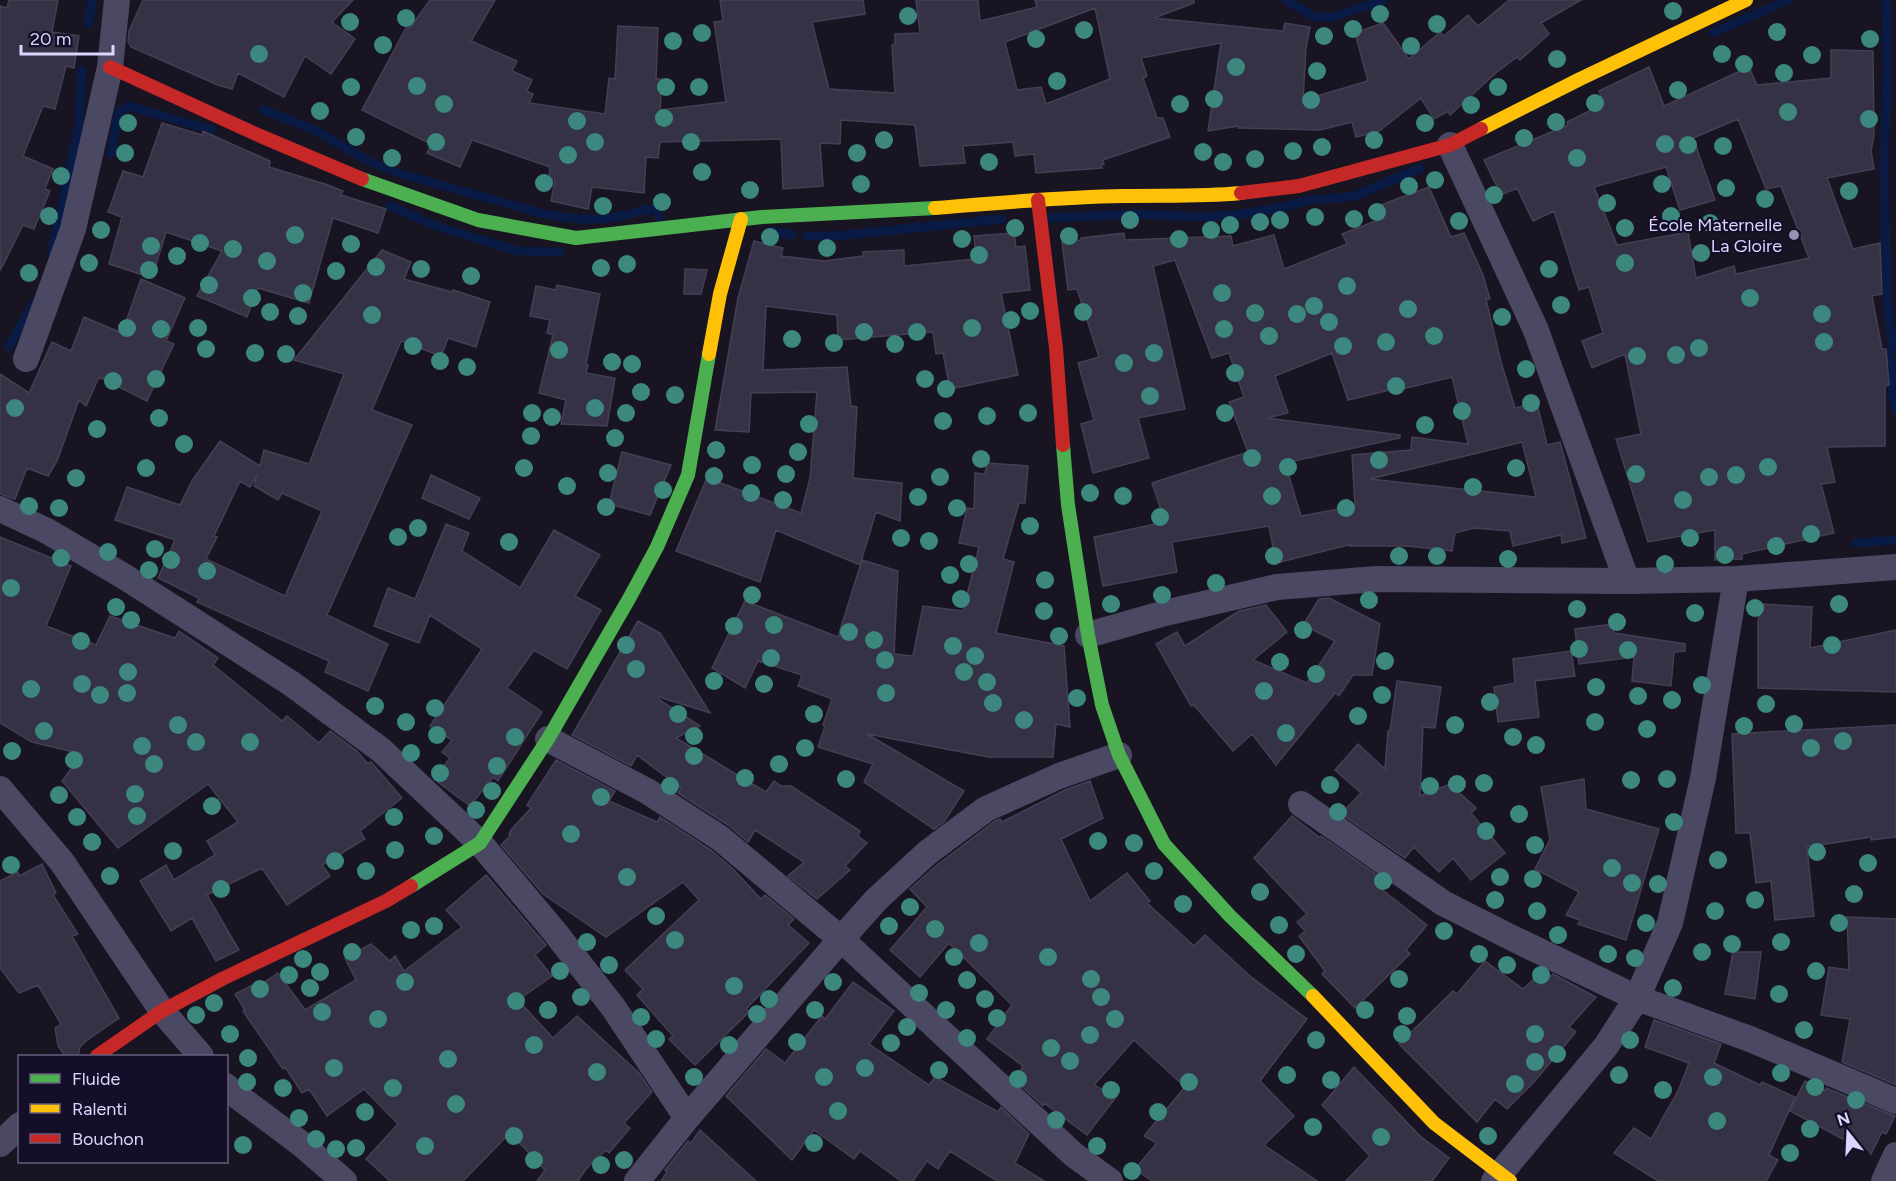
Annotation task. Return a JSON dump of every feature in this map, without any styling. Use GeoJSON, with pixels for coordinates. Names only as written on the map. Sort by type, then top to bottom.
{"type":"FeatureCollection","features":[{"type":"Feature","properties":{"kind":"street"},"geometry":{"type":"LineString","coordinates":[[26,359],[73,229],[110,67],[117,0]]}},
{"type":"Feature","properties":{"kind":"street"},"geometry":{"type":"LineString","coordinates":[[110,67],[258,135],[376,185],[478,220],[576,238],[741,219],[1038,200],[1122,196],[1203,197],[1299,186],[1450,145],[1580,79],[1746,0]]}},
{"type":"Feature","properties":{"kind":"street"},"geometry":{"type":"LineString","coordinates":[[1450,145],[1535,328],[1627,581]]}},
{"type":"Feature","properties":{"kind":"street"},"geometry":{"type":"LineString","coordinates":[[1038,200],[1056,348],[1068,505],[1088,635],[1102,705],[1119,755],[1164,844],[1230,916],[1336,1019],[1434,1123],[1501,1179],[1606,1046],[1637,998],[1670,923],[1703,778],[1736,579]]}},
{"type":"Feature","properties":{"kind":"street"},"geometry":{"type":"LineString","coordinates":[[98,1055],[162,1011],[222,979],[386,901],[480,843],[548,739],[657,547],[688,475],[720,294],[741,219]]}},
{"type":"Feature","properties":{"kind":"street"},"geometry":{"type":"LineString","coordinates":[[0,509],[47,531],[125,577],[292,684],[381,750],[480,843],[554,931],[613,1007],[687,1118]]}},
{"type":"Feature","properties":{"kind":"street"},"geometry":{"type":"LineString","coordinates":[[1088,635],[1277,587],[1376,579],[1627,581],[1736,579],[1896,567]]}},
{"type":"Feature","properties":{"kind":"street"},"geometry":{"type":"LineString","coordinates":[[548,739],[647,791],[720,838],[841,939],[1074,1155],[1110,1181]]}},
{"type":"Feature","properties":{"kind":"street"},"geometry":{"type":"LineString","coordinates":[[637,1181],[687,1118],[841,939],[877,899],[927,853],[986,809],[1059,776],[1119,755]]}},
{"type":"Feature","properties":{"kind":"street"},"geometry":{"type":"LineString","coordinates":[[0,789],[62,862],[162,1011],[200,1055]]}},
{"type":"Feature","properties":{"kind":"street"},"geometry":{"type":"LineString","coordinates":[[1301,804],[1443,903],[1637,998],[1750,1039],[1896,1101]]}},
{"type":"Feature","properties":{"kind":"street"},"geometry":{"type":"LineString","coordinates":[[228,1088],[300,1143],[344,1181]]}},
{"type":"Feature","properties":{"kind":"street"},"geometry":{"type":"LineString","coordinates":[[0,1144],[18,1127]]}},
{"type":"Feature","properties":{"kind":"street"},"geometry":{"type":"LineString","coordinates":[[1884,1181],[1896,1155]]}},
{"type":"Feature","properties":{"kind":"building"},"geometry":{"type":"Polygon","coordinates":[[[9,0],[58,0],[52,32],[79,36],[74,68],[66,66],[55,109],[43,106],[23,156],[53,169],[45,189],[50,191],[34,229],[23,225],[0,271],[0,6],[7,8],[9,0]]]}},
{"type":"Feature","properties":{"kind":"building"},"geometry":{"type":"Polygon","coordinates":[[[143,0],[353,0],[332,22],[355,39],[331,74],[305,56],[284,97],[238,73],[232,89],[131,47],[128,41],[129,31],[143,0]]]}},
{"type":"Feature","properties":{"kind":"building"},"geometry":{"type":"Polygon","coordinates":[[[430,0],[495,0],[471,41],[517,61],[512,71],[532,80],[527,91],[533,94],[529,103],[605,114],[609,78],[615,79],[618,26],[658,28],[656,79],[662,79],[660,110],[726,102],[714,22],[723,21],[720,0],[863,0],[865,14],[812,22],[829,89],[895,93],[892,45],[895,44],[895,34],[920,33],[916,0],[978,0],[980,21],[1037,7],[1035,0],[1194,0],[1194,3],[1154,18],[1283,31],[1285,23],[1310,27],[1306,48],[1303,100],[1368,81],[1355,33],[1383,23],[1409,59],[1440,32],[1444,36],[1468,15],[1478,26],[1509,0],[1581,0],[1541,23],[1549,34],[1520,60],[1517,57],[1497,72],[1450,115],[1448,111],[1434,119],[1421,98],[1379,131],[1356,137],[1352,122],[1320,130],[1238,128],[1238,126],[1208,131],[1221,43],[1141,58],[1147,76],[1143,78],[1157,118],[1163,118],[1170,137],[1103,160],[1102,168],[1036,173],[1034,154],[1015,156],[1013,142],[963,146],[965,163],[920,166],[915,125],[841,120],[840,144],[820,143],[823,186],[783,189],[781,139],[660,142],[658,158],[646,157],[644,193],[592,187],[588,209],[551,201],[555,180],[549,179],[550,167],[472,140],[460,167],[427,153],[431,144],[362,110],[407,26],[410,28],[430,0]],[[1095,8],[1005,42],[1017,90],[1041,87],[1046,104],[1110,79],[1095,8]]]}},
{"type":"Feature","properties":{"kind":"building"},"geometry":{"type":"Polygon","coordinates":[[[1831,50],[1873,51],[1874,136],[1871,150],[1874,169],[1827,178],[1853,249],[1880,243],[1882,294],[1872,296],[1882,349],[1886,349],[1889,385],[1885,386],[1885,446],[1827,447],[1835,482],[1821,484],[1834,533],[1742,554],[1742,559],[1715,560],[1715,530],[1648,542],[1616,439],[1641,434],[1625,354],[1592,368],[1582,341],[1603,333],[1589,287],[1579,290],[1554,211],[1533,221],[1517,188],[1501,195],[1484,160],[1568,125],[1567,122],[1604,104],[1599,91],[1649,67],[1664,106],[1749,67],[1757,85],[1831,78],[1831,50]],[[1738,119],[1693,138],[1715,200],[1680,210],[1666,167],[1594,187],[1617,245],[1688,232],[1696,278],[1734,266],[1736,274],[1809,258],[1781,186],[1766,189],[1738,119]]]}},
{"type":"Feature","properties":{"kind":"building"},"geometry":{"type":"Polygon","coordinates":[[[162,123],[202,135],[203,131],[270,161],[269,167],[325,184],[343,191],[341,195],[386,209],[378,233],[333,218],[309,303],[258,288],[247,317],[197,296],[222,251],[166,232],[152,278],[109,264],[122,217],[108,212],[123,171],[143,177],[162,123]]]}},
{"type":"Feature","properties":{"kind":"building"},"geometry":{"type":"Polygon","coordinates":[[[1429,187],[1451,237],[1464,233],[1483,275],[1490,299],[1486,299],[1515,408],[1537,403],[1547,445],[1560,442],[1586,538],[1562,543],[1561,535],[1513,546],[1510,531],[1474,528],[1455,533],[1452,551],[1407,546],[1350,546],[1352,544],[1276,563],[1269,526],[1172,542],[1177,572],[1103,586],[1094,537],[1165,522],[1152,483],[1248,452],[1229,402],[1244,397],[1229,353],[1212,358],[1175,260],[1153,266],[1185,409],[1138,418],[1149,458],[1093,473],[1081,424],[1094,420],[1078,363],[1099,357],[1077,289],[1068,290],[1062,242],[1124,233],[1125,240],[1231,236],[1233,246],[1274,235],[1284,269],[1347,244],[1342,234],[1386,217],[1381,205],[1429,187]],[[1332,353],[1275,376],[1288,413],[1267,418],[1400,435],[1400,438],[1285,463],[1301,516],[1355,506],[1352,455],[1411,450],[1412,437],[1468,444],[1452,377],[1348,400],[1332,353]],[[1522,442],[1494,449],[1370,479],[1536,497],[1522,442]]]}},
{"type":"Feature","properties":{"kind":"building"},"geometry":{"type":"Polygon","coordinates":[[[1014,233],[1016,247],[1025,246],[1030,290],[1001,293],[1018,375],[950,389],[943,353],[936,354],[933,332],[838,340],[837,315],[766,306],[763,370],[847,367],[851,406],[857,407],[853,478],[902,483],[900,521],[876,512],[860,565],[776,530],[760,582],[676,551],[707,478],[801,513],[810,478],[817,392],[751,393],[749,432],[715,430],[738,298],[754,241],[783,248],[781,256],[824,261],[863,256],[863,252],[904,250],[904,266],[976,259],[974,236],[1014,233]]]}},
{"type":"Feature","properties":{"kind":"building"},"geometry":{"type":"Polygon","coordinates":[[[382,250],[411,262],[404,279],[452,292],[453,290],[490,302],[476,347],[448,338],[441,356],[401,341],[372,410],[412,425],[327,615],[388,644],[368,691],[325,672],[329,661],[197,602],[199,598],[158,578],[175,540],[115,520],[127,487],[180,505],[192,481],[220,441],[260,466],[264,450],[309,464],[344,374],[294,360],[382,250]],[[257,475],[250,487],[240,481],[214,536],[217,537],[206,559],[285,596],[322,511],[282,493],[278,500],[254,486],[257,475]]]}},
{"type":"Feature","properties":{"kind":"building"},"geometry":{"type":"Polygon","coordinates":[[[685,269],[707,270],[701,294],[684,294],[685,269]]]}},
{"type":"Feature","properties":{"kind":"building"},"geometry":{"type":"Polygon","coordinates":[[[141,279],[185,298],[166,341],[174,344],[147,401],[99,377],[86,406],[79,400],[57,461],[48,476],[27,468],[15,499],[0,494],[0,374],[29,393],[52,342],[71,351],[84,317],[122,333],[141,279]]]}},
{"type":"Feature","properties":{"kind":"building"},"geometry":{"type":"Polygon","coordinates":[[[557,285],[600,294],[586,373],[615,378],[607,426],[561,424],[566,400],[539,393],[553,335],[547,333],[550,320],[530,316],[536,286],[556,290],[557,285]]]}},
{"type":"Feature","properties":{"kind":"building"},"geometry":{"type":"Polygon","coordinates":[[[622,452],[671,465],[650,515],[609,504],[622,452]]]}},
{"type":"Feature","properties":{"kind":"building"},"geometry":{"type":"Polygon","coordinates":[[[987,463],[1028,466],[1025,503],[1019,503],[1003,559],[1014,562],[996,633],[1064,646],[1070,727],[1056,724],[1053,757],[988,757],[867,734],[964,791],[944,822],[934,829],[864,782],[873,764],[818,747],[832,699],[798,686],[802,675],[758,661],[745,688],[712,668],[745,601],[838,637],[862,560],[898,571],[894,654],[913,656],[923,606],[963,611],[979,547],[959,543],[967,508],[974,509],[975,473],[985,474],[987,463]]]}},
{"type":"Feature","properties":{"kind":"building"},"geometry":{"type":"Polygon","coordinates":[[[431,475],[480,498],[469,519],[422,498],[431,475]]]}},
{"type":"Feature","properties":{"kind":"building"},"geometry":{"type":"Polygon","coordinates":[[[446,524],[469,533],[462,551],[520,588],[554,530],[600,555],[575,596],[601,610],[567,669],[534,650],[507,688],[542,712],[498,781],[493,777],[470,806],[434,779],[450,758],[442,752],[452,740],[430,726],[482,649],[430,615],[419,643],[374,626],[388,588],[415,599],[446,524]]]}},
{"type":"Feature","properties":{"kind":"building"},"geometry":{"type":"Polygon","coordinates":[[[0,537],[71,566],[46,626],[96,645],[110,616],[175,638],[179,631],[218,658],[213,665],[282,721],[287,716],[319,743],[330,731],[357,751],[367,763],[371,762],[402,798],[360,831],[365,839],[322,865],[330,876],[287,905],[262,868],[207,895],[239,950],[216,961],[192,918],[171,931],[140,881],[166,865],[174,880],[215,855],[207,841],[238,822],[208,784],[118,848],[62,781],[82,754],[32,742],[0,723],[0,537]]]}},
{"type":"Feature","properties":{"kind":"building"},"geometry":{"type":"Polygon","coordinates":[[[1329,598],[1380,624],[1372,675],[1353,675],[1339,696],[1335,693],[1276,765],[1252,734],[1233,751],[1194,705],[1191,706],[1156,644],[1177,632],[1185,646],[1239,611],[1266,605],[1287,632],[1253,660],[1307,683],[1335,641],[1303,625],[1319,599],[1329,598]]]}},
{"type":"Feature","properties":{"kind":"building"},"geometry":{"type":"Polygon","coordinates":[[[1761,604],[1812,607],[1810,648],[1896,630],[1896,692],[1758,688],[1758,622],[1761,604]]]}},
{"type":"Feature","properties":{"kind":"building"},"geometry":{"type":"Polygon","coordinates":[[[638,621],[660,633],[710,713],[659,697],[658,699],[700,726],[676,738],[766,792],[774,781],[781,786],[791,786],[860,831],[858,836],[867,843],[845,866],[850,870],[817,899],[788,876],[804,862],[755,830],[748,842],[728,825],[678,793],[681,788],[637,755],[631,766],[572,735],[638,621]]]}},
{"type":"Feature","properties":{"kind":"building"},"geometry":{"type":"Polygon","coordinates":[[[1613,624],[1614,633],[1685,644],[1685,651],[1674,652],[1671,686],[1632,681],[1634,657],[1579,664],[1575,629],[1613,624]]]}},
{"type":"Feature","properties":{"kind":"building"},"geometry":{"type":"Polygon","coordinates":[[[1571,651],[1575,676],[1535,681],[1539,717],[1498,722],[1494,687],[1515,683],[1513,659],[1571,651]]]}},
{"type":"Feature","properties":{"kind":"building"},"geometry":{"type":"Polygon","coordinates":[[[1397,681],[1441,687],[1435,728],[1423,727],[1420,796],[1450,784],[1476,808],[1471,813],[1505,853],[1471,880],[1453,858],[1439,872],[1414,847],[1405,858],[1341,814],[1361,793],[1335,770],[1358,744],[1385,769],[1388,731],[1390,731],[1397,681]]]}},
{"type":"Feature","properties":{"kind":"building"},"geometry":{"type":"Polygon","coordinates":[[[1896,725],[1896,837],[1871,840],[1871,837],[1807,847],[1814,916],[1775,920],[1771,881],[1756,883],[1750,833],[1736,833],[1732,734],[1896,725]]]}},
{"type":"Feature","properties":{"kind":"building"},"geometry":{"type":"Polygon","coordinates":[[[556,760],[615,791],[609,801],[657,822],[660,817],[711,850],[733,869],[761,899],[765,895],[794,919],[788,925],[809,943],[746,1009],[749,1012],[695,1065],[669,1039],[673,1036],[637,995],[643,989],[625,970],[699,900],[683,882],[606,937],[543,894],[501,845],[531,808],[527,805],[556,760]]]}},
{"type":"Feature","properties":{"kind":"building"},"geometry":{"type":"Polygon","coordinates":[[[1584,779],[1586,809],[1659,829],[1626,940],[1578,924],[1580,920],[1566,915],[1579,892],[1535,869],[1550,839],[1541,787],[1584,779]]]}},
{"type":"Feature","properties":{"kind":"building"},"geometry":{"type":"Polygon","coordinates":[[[1090,781],[1103,818],[1061,839],[1090,901],[1127,873],[1150,901],[1147,903],[1194,946],[1205,935],[1250,976],[1307,1019],[1260,1081],[1294,1116],[1264,1145],[1317,1181],[1152,1181],[1135,1169],[1157,1143],[1144,1136],[1185,1087],[1134,1040],[1094,1085],[1116,1097],[1087,1135],[1044,1103],[1043,1106],[1015,1080],[1023,1066],[987,1039],[1012,1005],[949,943],[920,977],[890,950],[927,907],[910,889],[937,865],[995,821],[1000,819],[1002,822],[1065,790],[1090,781]]]}},
{"type":"Feature","properties":{"kind":"building"},"geometry":{"type":"Polygon","coordinates":[[[1292,816],[1319,837],[1321,836],[1386,881],[1380,888],[1427,925],[1406,950],[1410,954],[1355,1008],[1322,974],[1325,971],[1299,936],[1305,931],[1297,922],[1307,914],[1254,858],[1292,816]]]}},
{"type":"Feature","properties":{"kind":"building"},"geometry":{"type":"Polygon","coordinates":[[[42,864],[56,893],[53,895],[78,934],[72,936],[119,1018],[86,1041],[80,1047],[78,1055],[64,1055],[58,1046],[55,1028],[61,1024],[38,985],[19,993],[0,968],[0,881],[18,872],[19,876],[42,864]]]}},
{"type":"Feature","properties":{"kind":"building"},"geometry":{"type":"Polygon","coordinates":[[[486,875],[546,945],[535,955],[552,976],[518,1000],[553,1038],[577,1016],[639,1073],[652,1092],[624,1123],[630,1128],[609,1153],[606,1150],[586,1169],[578,1181],[537,1181],[545,1170],[510,1133],[463,1181],[390,1181],[366,1159],[398,1124],[364,1089],[327,1116],[309,1089],[302,1093],[285,1067],[283,1069],[243,1011],[245,1010],[235,994],[259,982],[260,985],[278,973],[305,1010],[356,980],[345,958],[371,944],[390,961],[395,956],[404,971],[462,927],[446,910],[486,875]]]}},
{"type":"Feature","properties":{"kind":"building"},"geometry":{"type":"Polygon","coordinates":[[[1847,917],[1896,919],[1896,1085],[1842,1062],[1850,1019],[1821,1015],[1829,967],[1849,970],[1847,917]]]}},
{"type":"Feature","properties":{"kind":"building"},"geometry":{"type":"Polygon","coordinates":[[[1733,952],[1761,952],[1755,999],[1725,994],[1733,952]]]}},
{"type":"Feature","properties":{"kind":"building"},"geometry":{"type":"Polygon","coordinates":[[[1485,961],[1523,989],[1535,978],[1541,985],[1553,974],[1596,997],[1569,1027],[1576,1032],[1534,1082],[1507,1109],[1495,1099],[1477,1122],[1399,1044],[1453,991],[1457,994],[1485,961]]]}},
{"type":"Feature","properties":{"kind":"building"},"geometry":{"type":"Polygon","coordinates":[[[853,982],[894,1011],[869,1044],[929,1085],[935,1077],[998,1112],[1001,1107],[1029,1134],[1015,1163],[1044,1181],[997,1181],[950,1151],[938,1169],[927,1161],[913,1181],[901,1181],[860,1151],[854,1159],[814,1130],[792,1160],[726,1096],[766,1049],[785,1063],[822,1016],[825,1019],[853,982]]]}},
{"type":"Feature","properties":{"kind":"building"},"geometry":{"type":"Polygon","coordinates":[[[1654,1020],[1721,1044],[1714,1063],[1760,1085],[1762,1082],[1795,1097],[1769,1155],[1778,1160],[1766,1181],[1658,1181],[1614,1153],[1634,1128],[1651,1139],[1679,1089],[1689,1063],[1645,1047],[1654,1020]]]}},
{"type":"Feature","properties":{"kind":"building"},"geometry":{"type":"Polygon","coordinates":[[[1354,1067],[1420,1136],[1449,1158],[1432,1181],[1346,1181],[1370,1156],[1322,1105],[1354,1067]]]}},
{"type":"Feature","properties":{"kind":"building"},"geometry":{"type":"Polygon","coordinates":[[[1805,1081],[1825,1091],[1826,1088],[1895,1116],[1886,1134],[1882,1132],[1871,1154],[1790,1111],[1805,1081]]]}},
{"type":"Feature","properties":{"kind":"building"},"geometry":{"type":"Polygon","coordinates":[[[700,1130],[756,1181],[661,1181],[667,1172],[665,1170],[700,1130]]]}},
{"type":"Feature","properties":{"kind":"waterway"},"geometry":{"type":"LineString","coordinates":[[89,24],[92,0]]}},
{"type":"Feature","properties":{"kind":"waterway"},"geometry":{"type":"LineString","coordinates":[[1286,0],[1315,17],[1333,17],[1383,0]]}},
{"type":"Feature","properties":{"kind":"waterway"},"geometry":{"type":"LineString","coordinates":[[1713,33],[1788,0]]}},
{"type":"Feature","properties":{"kind":"waterway"},"geometry":{"type":"LineString","coordinates":[[1886,0],[1887,69],[1884,169],[1887,297],[1892,342],[1890,352],[1893,399],[1896,409]]}},
{"type":"Feature","properties":{"kind":"waterway"},"geometry":{"type":"LineString","coordinates":[[52,253],[79,125],[82,70]]}},
{"type":"Feature","properties":{"kind":"waterway"},"geometry":{"type":"LineString","coordinates":[[111,154],[119,111],[129,106],[212,130]]}},
{"type":"Feature","properties":{"kind":"waterway"},"geometry":{"type":"LineString","coordinates":[[263,110],[313,129],[391,171],[544,214],[577,219],[602,219],[656,208],[659,217]]}},
{"type":"Feature","properties":{"kind":"waterway"},"geometry":{"type":"LineString","coordinates":[[1049,218],[1134,214],[1206,217],[1241,214],[1289,206],[1304,201],[1355,196],[1420,168]]}},
{"type":"Feature","properties":{"kind":"waterway"},"geometry":{"type":"LineString","coordinates":[[390,206],[436,226],[518,251],[560,252]]}},
{"type":"Feature","properties":{"kind":"waterway"},"geometry":{"type":"LineString","coordinates":[[807,236],[835,236],[1002,219]]}},
{"type":"Feature","properties":{"kind":"waterway"},"geometry":{"type":"LineString","coordinates":[[771,231],[792,235]]}},
{"type":"Feature","properties":{"kind":"waterway"},"geometry":{"type":"LineString","coordinates":[[9,346],[34,303]]}},
{"type":"Feature","properties":{"kind":"waterway"},"geometry":{"type":"LineString","coordinates":[[1856,543],[1896,540]]}},
{"type":"Feature","properties":{"kind":"traffic: fast"},"geometry":{"type":"LineString","coordinates":[[362,179],[478,220],[576,238],[762,217],[935,208]]}},
{"type":"Feature","properties":{"kind":"traffic: fast"},"geometry":{"type":"LineString","coordinates":[[411,886],[480,843],[548,739],[630,597],[657,547],[688,475],[709,354]]}},
{"type":"Feature","properties":{"kind":"traffic: fast"},"geometry":{"type":"LineString","coordinates":[[1063,445],[1068,505],[1088,635],[1102,705],[1119,755],[1164,844],[1230,916],[1313,996]]}},
{"type":"Feature","properties":{"kind":"traffic: slow"},"geometry":{"type":"LineString","coordinates":[[1481,129],[1746,0]]}},
{"type":"Feature","properties":{"kind":"traffic: slow"},"geometry":{"type":"LineString","coordinates":[[935,208],[1029,200],[1241,193]]}},
{"type":"Feature","properties":{"kind":"traffic: slow"},"geometry":{"type":"LineString","coordinates":[[709,354],[720,294],[741,219]]}},
{"type":"Feature","properties":{"kind":"traffic: slow"},"geometry":{"type":"LineString","coordinates":[[1313,996],[1434,1123],[1510,1181]]}},
{"type":"Feature","properties":{"kind":"traffic: jam"},"geometry":{"type":"LineString","coordinates":[[110,67],[258,135],[362,179]]}},
{"type":"Feature","properties":{"kind":"traffic: jam"},"geometry":{"type":"LineString","coordinates":[[1241,193],[1299,186],[1450,145],[1481,129]]}},
{"type":"Feature","properties":{"kind":"traffic: jam"},"geometry":{"type":"LineString","coordinates":[[1038,200],[1056,348],[1063,445]]}},
{"type":"Feature","properties":{"kind":"traffic: jam"},"geometry":{"type":"LineString","coordinates":[[98,1055],[162,1011],[222,979],[386,901],[411,886]]}},
{"type":"Feature","properties":{"kind":"place","name":"École Maternelle La Gloire"},"geometry":{"type":"Point","coordinates":[1794,235]}}]}
